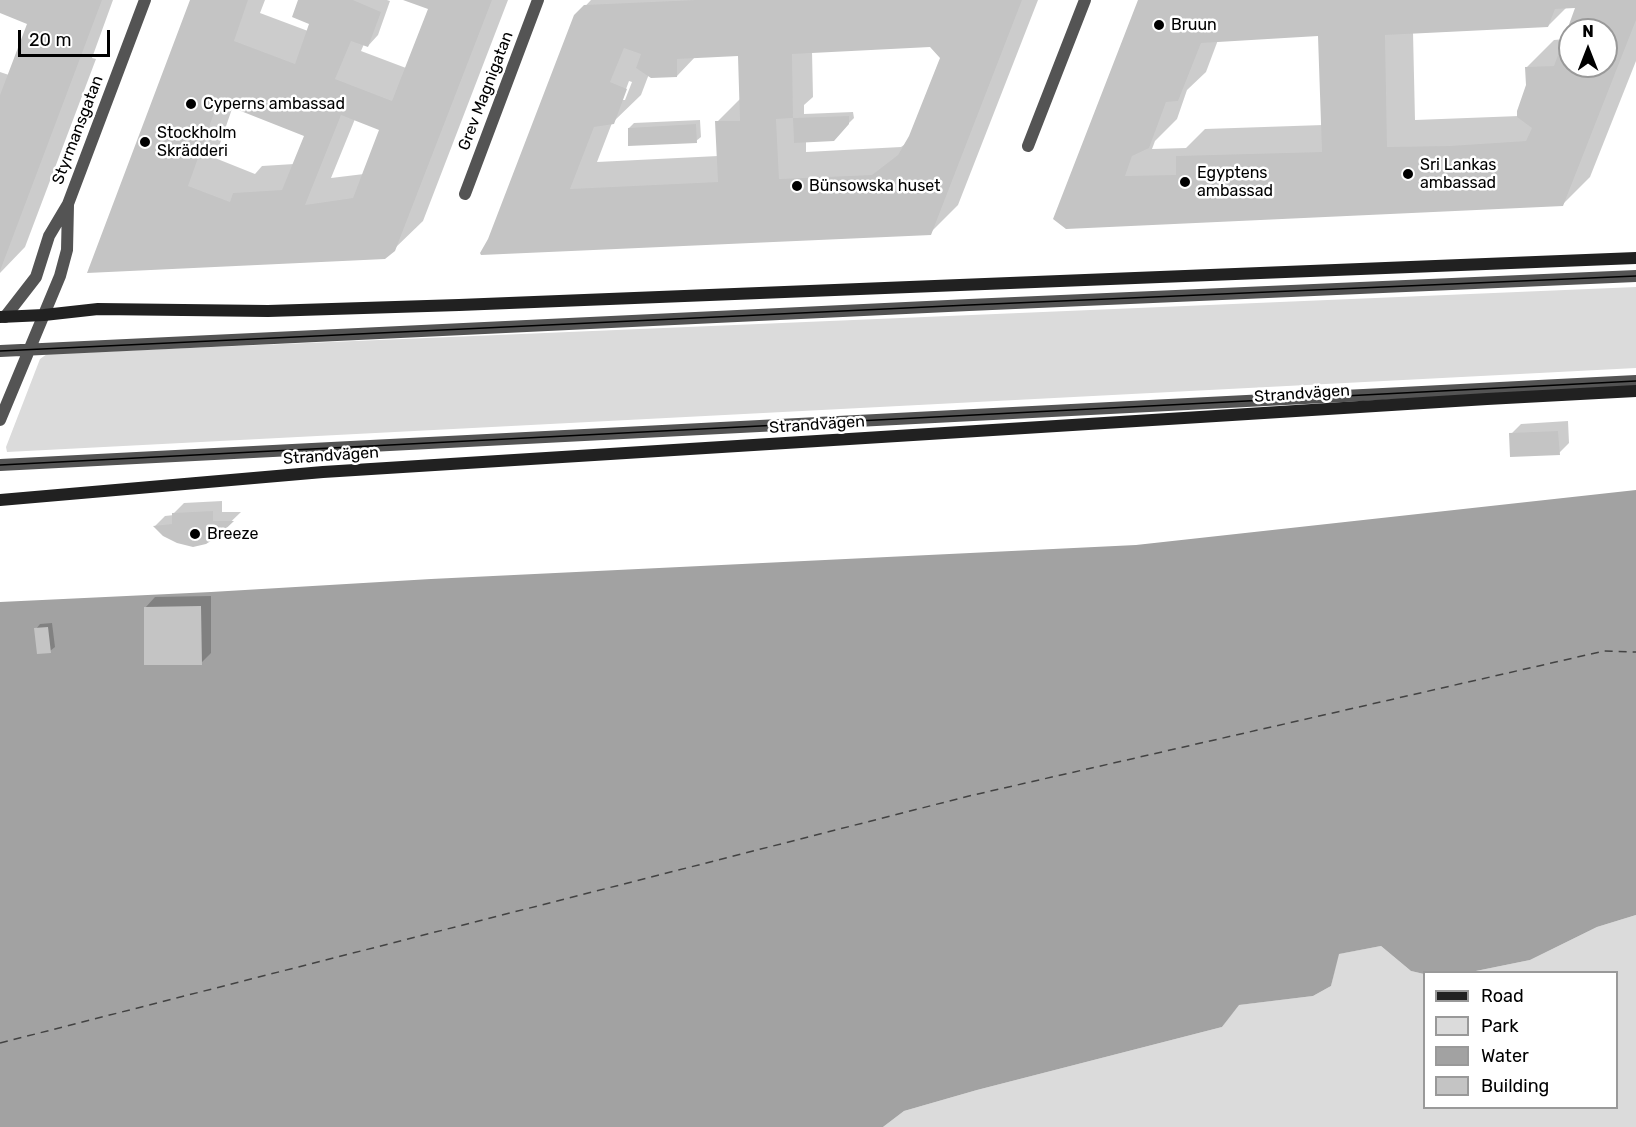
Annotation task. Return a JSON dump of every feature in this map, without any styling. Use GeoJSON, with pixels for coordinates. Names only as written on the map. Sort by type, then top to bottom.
{"type":"FeatureCollection","features":[{"type":"Feature","properties":{"kind":"street","name":"Styrmansgatan"},"geometry":{"type":"LineString","coordinates":[[2,317],[36,277],[49,236],[68,204],[145,0]]}},
{"type":"Feature","properties":{"kind":"street","name":"Grev Magnigatan"},"geometry":{"type":"LineString","coordinates":[[465,194],[538,0]]}},
{"type":"Feature","properties":{"kind":"street"},"geometry":{"type":"LineString","coordinates":[[1028,146],[1085,0]]}},
{"type":"Feature","properties":{"kind":"street","name":"Styrmansgatan"},"geometry":{"type":"LineString","coordinates":[[0,420],[60,276],[67,250],[68,204]]}},
{"type":"Feature","properties":{"kind":"street"},"geometry":{"type":"LineString","coordinates":[[2,317],[98,309],[268,311],[459,305],[1636,258]]}},
{"type":"Feature","properties":{"kind":"street"},"geometry":{"type":"LineString","coordinates":[[0,351],[1636,276]]}},
{"type":"Feature","properties":{"kind":"street","name":"Strandvägen"},"geometry":{"type":"LineString","coordinates":[[0,465],[1636,381]]}},
{"type":"Feature","properties":{"kind":"street","name":"Strandvägen"},"geometry":{"type":"LineString","coordinates":[[0,500],[323,472],[1636,391]]}},
{"type":"Feature","properties":{"kind":"green space"},"geometry":{"type":"Polygon","coordinates":[[[1636,287],[1636,368],[7,452],[6,447],[40,359],[47,354],[1636,287]]]}},
{"type":"Feature","properties":{"kind":"green space"},"geometry":{"type":"Polygon","coordinates":[[[1636,915],[1636,1127],[883,1127],[904,1111],[1222,1027],[1238,1005],[1313,996],[1331,986],[1338,954],[1381,946],[1411,971],[1423,974],[1423,1109],[1618,1109],[1618,971],[1476,971],[1530,960],[1597,927],[1636,915]]]}},
{"type":"Feature","properties":{"kind":"water"},"geometry":{"type":"Polygon","coordinates":[[[1636,490],[1636,915],[1597,927],[1530,960],[1476,971],[1423,971],[1423,974],[1411,971],[1381,946],[1339,954],[1331,986],[1313,996],[1239,1005],[1222,1027],[904,1111],[883,1127],[0,1127],[0,602],[1136,545],[1636,490]]]}},
{"type":"Feature","properties":{"kind":"building"},"geometry":{"type":"Polygon","coordinates":[[[0,0],[102,0],[0,271],[0,95],[27,24],[0,13],[0,0]]]}},
{"type":"Feature","properties":{"kind":"building"},"geometry":{"type":"Polygon","coordinates":[[[190,0],[248,0],[234,41],[295,64],[309,24],[292,17],[298,0],[353,0],[381,12],[368,47],[351,41],[335,79],[392,101],[428,9],[403,0],[492,0],[395,251],[385,259],[87,273],[190,0]],[[218,102],[188,186],[230,202],[233,193],[282,190],[304,136],[218,102]],[[341,115],[305,205],[353,198],[379,130],[341,115]]]}},
{"type":"Feature","properties":{"kind":"building"},"geometry":{"type":"Polygon","coordinates":[[[696,0],[1022,0],[931,235],[481,255],[574,15],[584,5],[696,0]],[[930,47],[792,54],[793,118],[776,119],[779,179],[872,175],[898,155],[909,136],[940,58],[930,47]],[[624,48],[610,82],[627,89],[614,124],[594,127],[570,189],[718,182],[715,121],[740,121],[738,56],[677,59],[677,77],[651,78],[636,68],[641,54],[624,48]]]}},
{"type":"Feature","properties":{"kind":"building"},"geometry":{"type":"Polygon","coordinates":[[[1138,0],[1636,0],[1636,20],[1618,66],[1618,18],[1571,18],[1575,8],[1555,9],[1548,27],[1385,35],[1387,147],[1526,141],[1532,128],[1517,117],[1526,85],[1525,67],[1554,66],[1558,55],[1558,78],[1613,78],[1563,206],[1066,229],[1053,219],[1138,0]],[[1318,36],[1201,43],[1178,101],[1166,102],[1149,148],[1132,156],[1125,176],[1176,175],[1176,156],[1322,152],[1318,36]]]}},
{"type":"Feature","properties":{"kind":"building"},"geometry":{"type":"Polygon","coordinates":[[[849,116],[849,124],[834,141],[794,143],[793,118],[849,116]]]}},
{"type":"Feature","properties":{"kind":"building"},"geometry":{"type":"Polygon","coordinates":[[[696,124],[697,143],[628,146],[628,128],[696,124]]]}},
{"type":"Feature","properties":{"kind":"building"},"geometry":{"type":"Polygon","coordinates":[[[1558,431],[1560,455],[1510,457],[1509,433],[1558,431]]]}},
{"type":"Feature","properties":{"kind":"building"},"geometry":{"type":"Polygon","coordinates":[[[213,511],[213,521],[234,521],[206,544],[193,547],[177,543],[163,536],[153,526],[172,524],[172,513],[213,511]]]}},
{"type":"Feature","properties":{"kind":"building"},"geometry":{"type":"Polygon","coordinates":[[[201,606],[202,665],[144,665],[144,607],[201,606]]]}},
{"type":"Feature","properties":{"kind":"building"},"geometry":{"type":"Polygon","coordinates":[[[48,627],[51,653],[37,654],[34,628],[48,627]]]}},
{"type":"Feature","properties":{"kind":"ferry route"},"geometry":{"type":"LineString","coordinates":[[0,1043],[969,796],[1604,651],[1636,652]]}},
{"type":"Feature","properties":{"kind":"tram line"},"geometry":{"type":"LineString","coordinates":[[0,351],[1636,276]]}},
{"type":"Feature","properties":{"kind":"tram line"},"geometry":{"type":"LineString","coordinates":[[0,465],[1636,381]]}},
{"type":"Feature","properties":{"kind":"place","name":"Bruun"},"geometry":{"type":"Point","coordinates":[1159,25]}},
{"type":"Feature","properties":{"kind":"place","name":"Cyperns ambassad"},"geometry":{"type":"Point","coordinates":[191,104]}},
{"type":"Feature","properties":{"kind":"place","name":"Stockholm Skrädderi"},"geometry":{"type":"Point","coordinates":[145,142]}},
{"type":"Feature","properties":{"kind":"place","name":"Sri Lankas ambassad"},"geometry":{"type":"Point","coordinates":[1408,174]}},
{"type":"Feature","properties":{"kind":"place","name":"Egyptens ambassad"},"geometry":{"type":"Point","coordinates":[1185,182]}},
{"type":"Feature","properties":{"kind":"place","name":"Bünsowska huset"},"geometry":{"type":"Point","coordinates":[797,186]}},
{"type":"Feature","properties":{"kind":"place","name":"Breeze"},"geometry":{"type":"Point","coordinates":[195,534]}}]}
